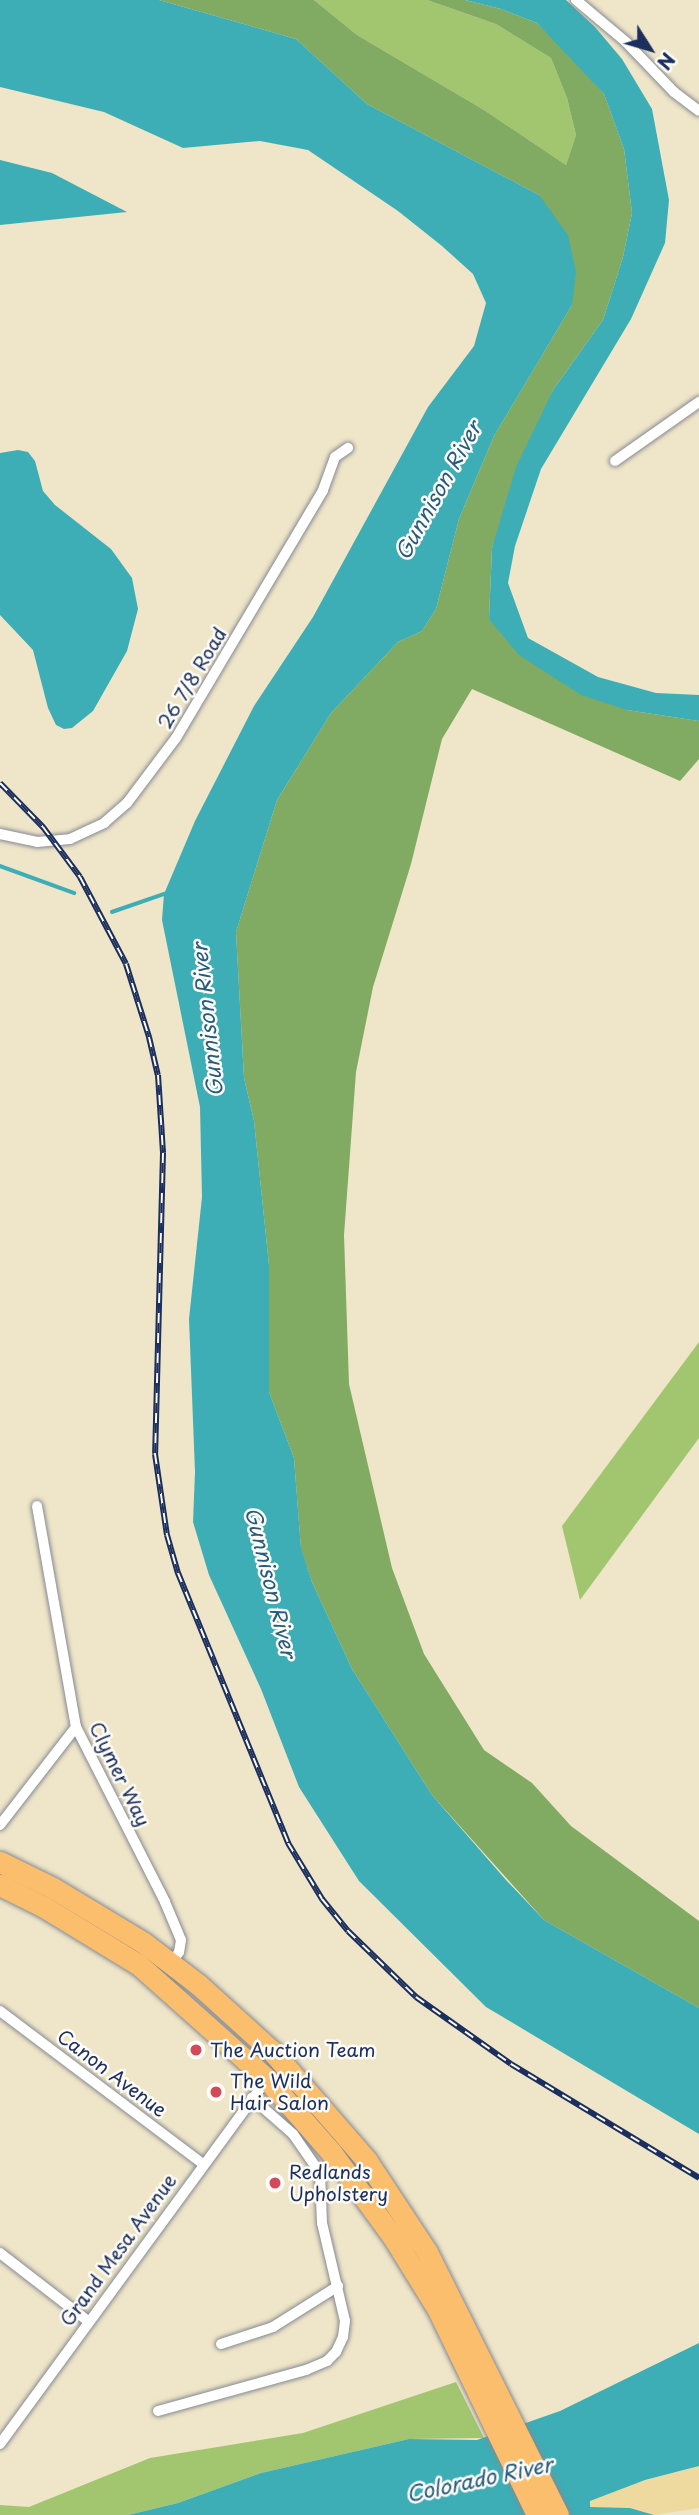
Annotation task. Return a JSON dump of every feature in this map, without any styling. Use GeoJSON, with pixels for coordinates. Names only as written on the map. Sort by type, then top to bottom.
{"type":"FeatureCollection","features":[{"type":"Feature","properties":{"kind":"highway"},"geometry":{"type":"LineString","coordinates":[[0,1862],[53,1888],[144,1943],[273,2052],[367,2161],[427,2252],[444,2306]]}},
{"type":"Feature","properties":{"kind":"highway"},"geometry":{"type":"LineString","coordinates":[[0,1870],[131,1942],[144,1943]]}},
{"type":"Feature","properties":{"kind":"highway"},"geometry":{"type":"LineString","coordinates":[[0,1885],[44,1907],[139,1965],[267,2079],[358,2186],[444,2306],[558,2515]]}},
{"type":"Feature","properties":{"kind":"highway"},"geometry":{"type":"LineString","coordinates":[[139,1965],[156,1964],[255,2049],[273,2052]]}},
{"type":"Feature","properties":{"kind":"highway"},"geometry":{"type":"LineString","coordinates":[[267,2079],[296,2089],[364,2172],[403,2231],[427,2252]]}},
{"type":"Feature","properties":{"kind":"highway"},"geometry":{"type":"LineString","coordinates":[[481,2377],[537,2515]]}},
{"type":"Feature","properties":{"kind":"street"},"geometry":{"type":"LineString","coordinates":[[576,0],[626,41],[674,92],[699,111]]}},
{"type":"Feature","properties":{"kind":"street"},"geometry":{"type":"LineString","coordinates":[[615,461],[699,402]]}},
{"type":"Feature","properties":{"kind":"street","name":"26 7/8 Road"},"geometry":{"type":"LineString","coordinates":[[0,834],[37,842],[70,839],[104,823],[127,803],[176,738],[323,490],[335,457],[348,448]]}},
{"type":"Feature","properties":{"kind":"street","name":"Clymer Way"},"geometry":{"type":"LineString","coordinates":[[37,1506],[75,1727],[176,1927],[181,1940],[179,1952],[171,1964]]}},
{"type":"Feature","properties":{"kind":"street"},"geometry":{"type":"LineString","coordinates":[[0,1825],[75,1727]]}},
{"type":"Feature","properties":{"kind":"street","name":"Canon Avenue"},"geometry":{"type":"LineString","coordinates":[[0,2011],[203,2164]]}},
{"type":"Feature","properties":{"kind":"street","name":"Grand Mesa Avenue"},"geometry":{"type":"LineString","coordinates":[[0,2444],[267,2079]]}},
{"type":"Feature","properties":{"kind":"street"},"geometry":{"type":"LineString","coordinates":[[158,2411],[306,2370],[327,2361],[336,2352],[343,2337],[345,2321],[323,2223],[320,2173],[293,2134],[252,2098]]}},
{"type":"Feature","properties":{"kind":"street"},"geometry":{"type":"LineString","coordinates":[[0,2253],[88,2321]]}},
{"type":"Feature","properties":{"kind":"street"},"geometry":{"type":"LineString","coordinates":[[221,2344],[274,2327],[338,2286]]}},
{"type":"Feature","properties":{"kind":"green space"},"geometry":{"type":"Polygon","coordinates":[[[159,0],[314,0],[357,35],[484,110],[566,165],[576,135],[567,98],[551,58],[496,24],[427,0],[465,0],[501,9],[537,23],[571,56],[604,94],[624,149],[632,213],[623,257],[603,320],[553,390],[492,548],[489,619],[627,710],[699,721],[699,759],[680,781],[472,689],[442,739],[411,864],[373,987],[356,1072],[344,1235],[349,1384],[392,1568],[424,1654],[484,1750],[532,1783],[571,1826],[699,1921],[699,2008],[544,1920],[432,1795],[352,1669],[312,1582],[301,1549],[294,1458],[269,1392],[269,1265],[254,1121],[244,1078],[236,932],[277,800],[331,713],[398,642],[422,631],[436,609],[459,519],[494,436],[572,305],[539,195],[367,104],[296,39],[159,0]]]}},
{"type":"Feature","properties":{"kind":"green space"},"geometry":{"type":"Polygon","coordinates":[[[314,0],[427,0],[496,24],[551,58],[567,98],[576,135],[566,165],[484,110],[357,35],[314,0]]]}},
{"type":"Feature","properties":{"kind":"green space"},"geometry":{"type":"Polygon","coordinates":[[[699,1342],[699,1438],[580,1600],[562,1526],[699,1342]]]}},
{"type":"Feature","properties":{"kind":"green space"},"geometry":{"type":"Polygon","coordinates":[[[456,2382],[484,2438],[409,2439],[261,2473],[178,2503],[128,2515],[0,2515],[0,2505],[29,2507],[150,2458],[303,2433],[456,2382]]]}},
{"type":"Feature","properties":{"kind":"sand"},"geometry":{"type":"Polygon","coordinates":[[[699,2466],[699,2508],[654,2515],[630,2508],[589,2507],[590,2501],[621,2487],[699,2466]]]}},
{"type":"Feature","properties":{"kind":"water","name":"Gunnison River"},"geometry":{"type":"Polygon","coordinates":[[[0,0],[159,0],[296,39],[367,104],[539,195],[568,235],[576,272],[572,305],[494,436],[459,519],[436,609],[422,631],[398,642],[331,713],[277,800],[236,932],[244,1078],[254,1121],[269,1265],[269,1392],[294,1458],[301,1548],[312,1582],[352,1669],[432,1795],[506,1880],[544,1920],[699,2008],[699,2134],[486,2007],[359,1881],[299,1787],[261,1689],[209,1575],[193,1522],[195,1472],[189,1319],[202,1197],[200,1107],[162,920],[164,894],[195,821],[254,706],[313,617],[428,407],[474,346],[486,303],[473,274],[442,246],[398,211],[308,150],[260,141],[183,148],[104,112],[0,87],[0,0]]]}},
{"type":"Feature","properties":{"kind":"water"},"geometry":{"type":"Polygon","coordinates":[[[465,0],[566,0],[595,27],[622,59],[652,109],[669,200],[665,243],[631,319],[541,469],[515,546],[508,583],[528,638],[598,677],[656,693],[699,695],[699,721],[627,710],[581,695],[519,655],[489,619],[492,548],[516,467],[553,390],[603,320],[623,257],[632,213],[624,149],[604,94],[537,23],[501,9],[465,0]]]}},
{"type":"Feature","properties":{"kind":"water"},"geometry":{"type":"Polygon","coordinates":[[[0,160],[52,173],[127,212],[0,225],[0,160]]]}},
{"type":"Feature","properties":{"kind":"water"},"geometry":{"type":"Polygon","coordinates":[[[18,450],[28,452],[35,461],[43,491],[55,505],[111,549],[132,578],[138,609],[127,651],[93,711],[72,728],[64,729],[56,725],[48,708],[33,650],[0,615],[0,453],[18,450]]]}},
{"type":"Feature","properties":{"kind":"water","name":"Colorado River"},"geometry":{"type":"Polygon","coordinates":[[[699,2343],[699,2466],[645,2480],[590,2501],[590,2507],[630,2508],[654,2515],[128,2515],[178,2503],[261,2473],[409,2439],[477,2440],[560,2411],[699,2343]]]}},
{"type":"Feature","properties":{"kind":"waterway"},"geometry":{"type":"LineString","coordinates":[[0,866],[74,893]]}},
{"type":"Feature","properties":{"kind":"waterway"},"geometry":{"type":"LineString","coordinates":[[112,912],[164,894]]}},
{"type":"Feature","properties":{"kind":"railway"},"geometry":{"type":"LineString","coordinates":[[0,783],[43,827],[80,877],[126,964],[149,1037],[158,1075],[163,1153],[155,1454],[167,1535],[178,1573],[288,1843],[322,1899],[348,1931],[416,1997],[511,2064],[699,2178]]}},
{"type":"Feature","properties":{"kind":"place","name":"The Auction Team"},"geometry":{"type":"Point","coordinates":[196,2050]}},
{"type":"Feature","properties":{"kind":"place","name":"The Wild Hair Salon"},"geometry":{"type":"Point","coordinates":[216,2092]}},
{"type":"Feature","properties":{"kind":"place","name":"Redlands Upholstery"},"geometry":{"type":"Point","coordinates":[275,2183]}}]}
